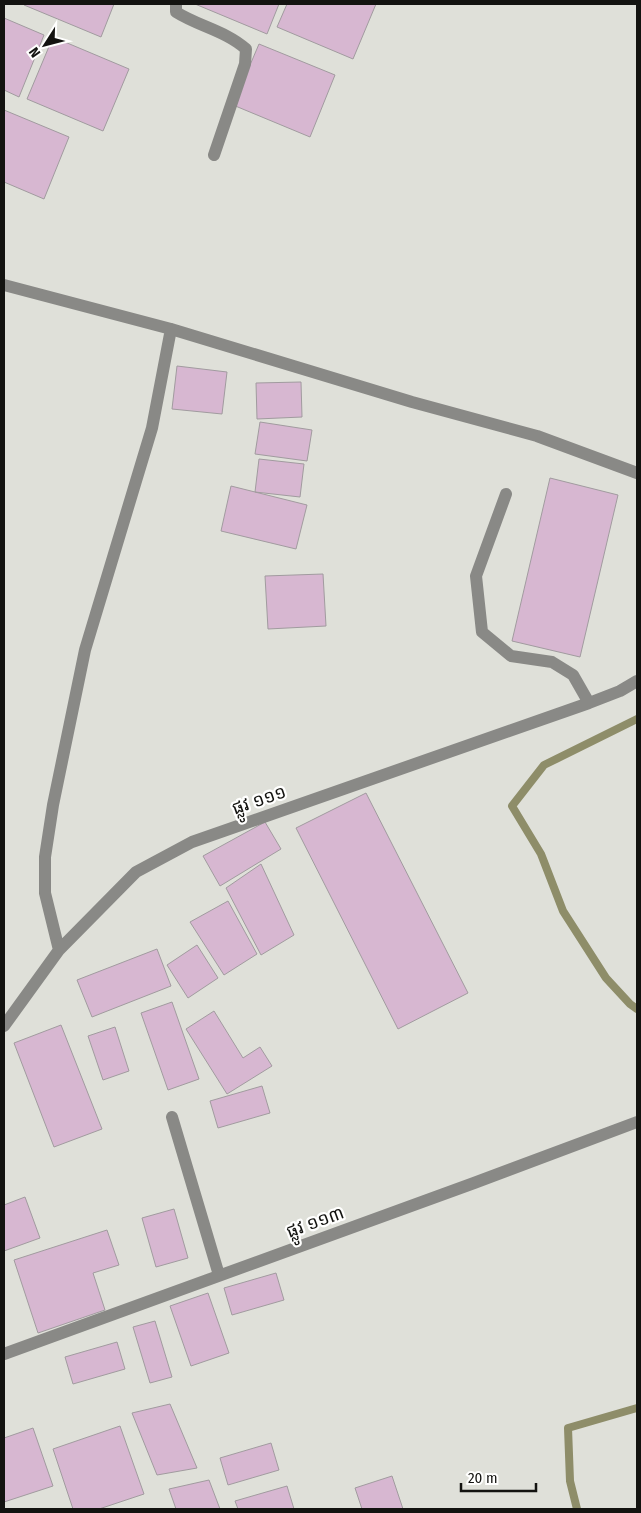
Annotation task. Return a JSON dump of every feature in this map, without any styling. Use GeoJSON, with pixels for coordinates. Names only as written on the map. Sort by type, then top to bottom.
{"type":"FeatureCollection","features":[{"type":"Feature","properties":{"kind":"street"},"geometry":{"type":"LineString","coordinates":[[176,4],[176,12],[186,19],[235,39],[246,49],[245,64],[214,155]]}},
{"type":"Feature","properties":{"kind":"street"},"geometry":{"type":"LineString","coordinates":[[4,285],[171,329],[412,402],[537,436],[637,473]]}},
{"type":"Feature","properties":{"kind":"street"},"geometry":{"type":"LineString","coordinates":[[59,950],[45,893],[45,857],[52,804],[85,650],[152,428],[171,329]]}},
{"type":"Feature","properties":{"kind":"street"},"geometry":{"type":"LineString","coordinates":[[506,494],[476,576],[482,632],[510,656],[552,662],[573,675],[589,703]]}},
{"type":"Feature","properties":{"kind":"street","name":"ផ្លូវ ១១១"},"geometry":{"type":"LineString","coordinates":[[4,1026],[59,950],[136,872],[192,842],[589,703],[637,682]]}},
{"type":"Feature","properties":{"kind":"street"},"geometry":{"type":"LineString","coordinates":[[172,1117],[218,1275]]}},
{"type":"Feature","properties":{"kind":"street","name":"ផ្លូវ ១១៣"},"geometry":{"type":"LineString","coordinates":[[4,1354],[637,1122]]}},
{"type":"Feature","properties":{"kind":"building"},"geometry":{"type":"Polygon","coordinates":[[[25,4],[114,4],[101,37],[25,4]]]}},
{"type":"Feature","properties":{"kind":"building"},"geometry":{"type":"Polygon","coordinates":[[[195,4],[279,4],[267,34],[195,4]]]}},
{"type":"Feature","properties":{"kind":"building"},"geometry":{"type":"Polygon","coordinates":[[[287,4],[376,4],[353,59],[277,27],[287,4]]]}},
{"type":"Feature","properties":{"kind":"building"},"geometry":{"type":"Polygon","coordinates":[[[4,18],[44,35],[19,97],[4,90],[4,18]]]}},
{"type":"Feature","properties":{"kind":"building"},"geometry":{"type":"Polygon","coordinates":[[[53,37],[129,69],[103,131],[27,99],[53,37]]]}},
{"type":"Feature","properties":{"kind":"building"},"geometry":{"type":"Polygon","coordinates":[[[259,44],[335,75],[310,137],[233,105],[259,44]]]}},
{"type":"Feature","properties":{"kind":"building"},"geometry":{"type":"Polygon","coordinates":[[[4,110],[69,137],[44,199],[4,182],[4,110]]]}},
{"type":"Feature","properties":{"kind":"building"},"geometry":{"type":"Polygon","coordinates":[[[177,366],[227,372],[222,414],[172,409],[177,366]]]}},
{"type":"Feature","properties":{"kind":"building"},"geometry":{"type":"Polygon","coordinates":[[[301,382],[302,417],[257,419],[256,383],[301,382]]]}},
{"type":"Feature","properties":{"kind":"building"},"geometry":{"type":"Polygon","coordinates":[[[260,422],[312,430],[307,461],[255,454],[260,422]]]}},
{"type":"Feature","properties":{"kind":"building"},"geometry":{"type":"Polygon","coordinates":[[[259,459],[304,464],[300,497],[255,492],[259,459]]]}},
{"type":"Feature","properties":{"kind":"building"},"geometry":{"type":"Polygon","coordinates":[[[550,478],[618,495],[580,657],[512,641],[550,478]]]}},
{"type":"Feature","properties":{"kind":"building"},"geometry":{"type":"Polygon","coordinates":[[[231,486],[307,505],[296,549],[221,531],[231,486]]]}},
{"type":"Feature","properties":{"kind":"building"},"geometry":{"type":"Polygon","coordinates":[[[323,574],[326,626],[268,629],[265,576],[323,574]]]}},
{"type":"Feature","properties":{"kind":"building"},"geometry":{"type":"Polygon","coordinates":[[[366,793],[468,993],[398,1029],[296,828],[366,793]]]}},
{"type":"Feature","properties":{"kind":"building"},"geometry":{"type":"Polygon","coordinates":[[[265,822],[281,849],[220,886],[203,856],[265,822]]]}},
{"type":"Feature","properties":{"kind":"building"},"geometry":{"type":"Polygon","coordinates":[[[261,864],[294,935],[261,955],[226,888],[261,864]]]}},
{"type":"Feature","properties":{"kind":"building"},"geometry":{"type":"Polygon","coordinates":[[[228,901],[257,954],[224,975],[190,922],[228,901]]]}},
{"type":"Feature","properties":{"kind":"building"},"geometry":{"type":"Polygon","coordinates":[[[197,945],[218,978],[188,998],[167,965],[197,945]]]}},
{"type":"Feature","properties":{"kind":"building"},"geometry":{"type":"Polygon","coordinates":[[[157,949],[171,986],[92,1017],[77,980],[157,949]]]}},
{"type":"Feature","properties":{"kind":"building"},"geometry":{"type":"Polygon","coordinates":[[[172,1002],[199,1079],[168,1090],[141,1013],[172,1002]]]}},
{"type":"Feature","properties":{"kind":"building"},"geometry":{"type":"Polygon","coordinates":[[[214,1011],[243,1058],[260,1047],[272,1066],[227,1094],[186,1029],[214,1011]]]}},
{"type":"Feature","properties":{"kind":"building"},"geometry":{"type":"Polygon","coordinates":[[[61,1025],[102,1129],[54,1147],[14,1043],[61,1025]]]}},
{"type":"Feature","properties":{"kind":"building"},"geometry":{"type":"Polygon","coordinates":[[[115,1027],[129,1071],[103,1080],[88,1036],[115,1027]]]}},
{"type":"Feature","properties":{"kind":"building"},"geometry":{"type":"Polygon","coordinates":[[[262,1086],[270,1113],[218,1128],[210,1101],[262,1086]]]}},
{"type":"Feature","properties":{"kind":"building"},"geometry":{"type":"Polygon","coordinates":[[[25,1197],[40,1238],[4,1251],[4,1205],[25,1197]]]}},
{"type":"Feature","properties":{"kind":"building"},"geometry":{"type":"Polygon","coordinates":[[[174,1209],[188,1258],[156,1267],[142,1218],[174,1209]]]}},
{"type":"Feature","properties":{"kind":"building"},"geometry":{"type":"Polygon","coordinates":[[[107,1230],[119,1265],[93,1273],[105,1310],[38,1333],[14,1260],[107,1230]]]}},
{"type":"Feature","properties":{"kind":"building"},"geometry":{"type":"Polygon","coordinates":[[[276,1273],[284,1300],[232,1315],[224,1288],[276,1273]]]}},
{"type":"Feature","properties":{"kind":"building"},"geometry":{"type":"Polygon","coordinates":[[[208,1293],[229,1353],[191,1366],[170,1306],[208,1293]]]}},
{"type":"Feature","properties":{"kind":"building"},"geometry":{"type":"Polygon","coordinates":[[[155,1321],[172,1377],[150,1383],[133,1327],[155,1321]]]}},
{"type":"Feature","properties":{"kind":"building"},"geometry":{"type":"Polygon","coordinates":[[[117,1342],[125,1369],[73,1384],[65,1357],[117,1342]]]}},
{"type":"Feature","properties":{"kind":"building"},"geometry":{"type":"Polygon","coordinates":[[[170,1404],[197,1468],[157,1475],[132,1413],[170,1404]]]}},
{"type":"Feature","properties":{"kind":"building"},"geometry":{"type":"Polygon","coordinates":[[[120,1426],[144,1494],[99,1509],[73,1509],[53,1449],[120,1426]]]}},
{"type":"Feature","properties":{"kind":"building"},"geometry":{"type":"Polygon","coordinates":[[[33,1428],[53,1486],[4,1502],[4,1438],[33,1428]]]}},
{"type":"Feature","properties":{"kind":"building"},"geometry":{"type":"Polygon","coordinates":[[[271,1443],[279,1470],[228,1485],[220,1458],[271,1443]]]}},
{"type":"Feature","properties":{"kind":"building"},"geometry":{"type":"Polygon","coordinates":[[[392,1476],[403,1509],[362,1509],[355,1488],[392,1476]]]}},
{"type":"Feature","properties":{"kind":"building"},"geometry":{"type":"Polygon","coordinates":[[[209,1480],[220,1509],[176,1509],[169,1489],[209,1480]]]}},
{"type":"Feature","properties":{"kind":"building"},"geometry":{"type":"Polygon","coordinates":[[[287,1486],[294,1509],[238,1509],[235,1501],[287,1486]]]}},
{"type":"Feature","properties":{"kind":"waterway"},"geometry":{"type":"LineString","coordinates":[[637,719],[544,765],[512,806],[541,854],[563,911],[606,978],[637,1009]]}},
{"type":"Feature","properties":{"kind":"waterway"},"geometry":{"type":"LineString","coordinates":[[577,1509],[570,1481],[568,1428],[637,1408]]}}]}
